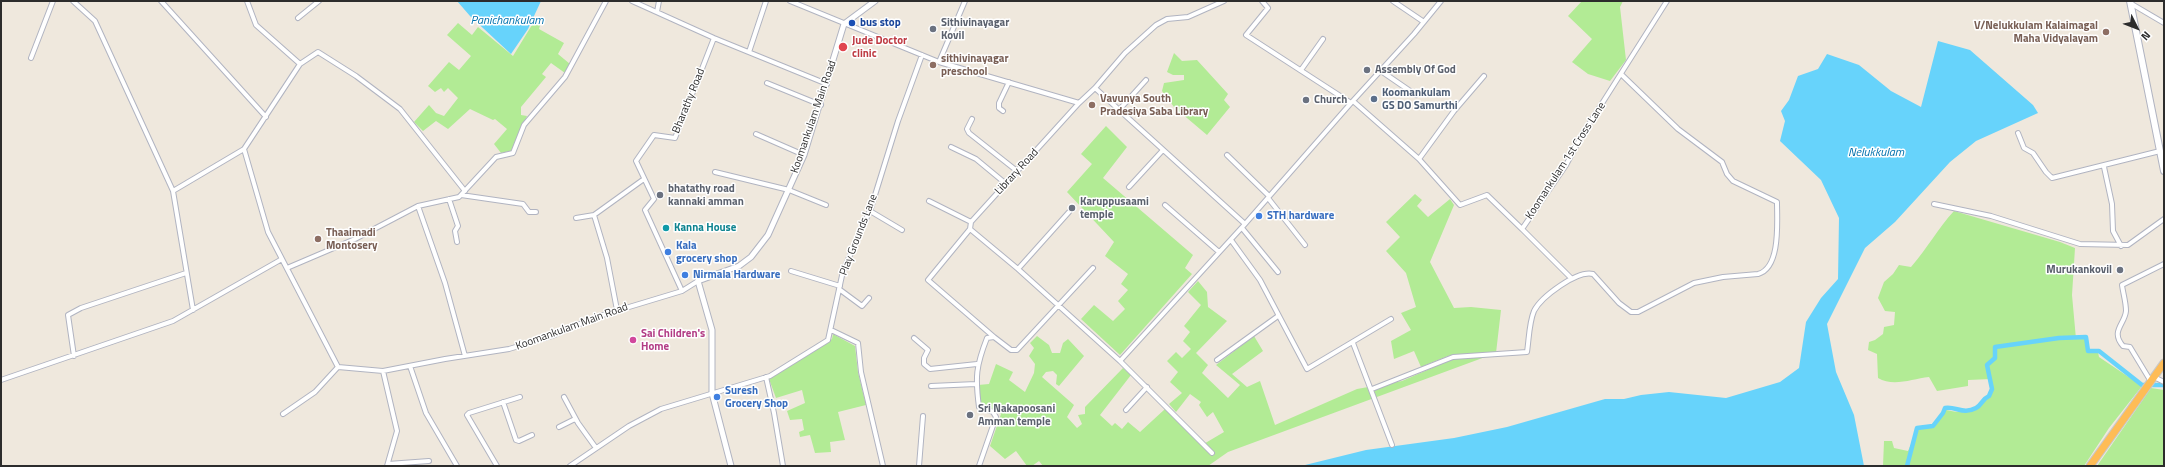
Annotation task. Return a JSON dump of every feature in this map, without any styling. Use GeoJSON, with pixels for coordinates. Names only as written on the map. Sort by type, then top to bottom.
{"type":"FeatureCollection","features":[{"type":"Feature","properties":{"kind":"highway"},"geometry":{"type":"LineString","coordinates":[[2090,466],[2164,363]]}},
{"type":"Feature","properties":{"kind":"main road"},"geometry":{"type":"LineString","coordinates":[[2130,2],[2164,171]]}},
{"type":"Feature","properties":{"kind":"street"},"geometry":{"type":"LineString","coordinates":[[32,58],[52,1]]}},
{"type":"Feature","properties":{"kind":"street"},"geometry":{"type":"LineString","coordinates":[[73,1],[96,21],[173,191],[193,310]]}},
{"type":"Feature","properties":{"kind":"street"},"geometry":{"type":"LineString","coordinates":[[161,1],[266,117]]}},
{"type":"Feature","properties":{"kind":"street"},"geometry":{"type":"LineString","coordinates":[[247,1],[256,25],[300,64]]}},
{"type":"Feature","properties":{"kind":"street"},"geometry":{"type":"LineString","coordinates":[[298,18],[319,1]]}},
{"type":"Feature","properties":{"kind":"street"},"geometry":{"type":"LineString","coordinates":[[461,195],[496,157],[513,153],[524,125],[565,77],[606,1]]}},
{"type":"Feature","properties":{"kind":"street"},"geometry":{"type":"LineString","coordinates":[[632,1],[714,38],[828,84]]}},
{"type":"Feature","properties":{"kind":"street"},"geometry":{"type":"LineString","coordinates":[[657,12],[659,1]]}},
{"type":"Feature","properties":{"kind":"street"},"geometry":{"type":"LineString","coordinates":[[749,52],[766,1]]}},
{"type":"Feature","properties":{"kind":"street"},"geometry":{"type":"LineString","coordinates":[[790,1],[939,62],[1079,103]]}},
{"type":"Feature","properties":{"kind":"street"},"geometry":{"type":"LineString","coordinates":[[844,24],[875,1]]}},
{"type":"Feature","properties":{"kind":"street"},"geometry":{"type":"LineString","coordinates":[[939,62],[965,1]]}},
{"type":"Feature","properties":{"kind":"street","name":"Library Road"},"geometry":{"type":"LineString","coordinates":[[971,222],[1079,103],[1095,88],[1125,53],[1156,25],[1167,19],[1188,17],[1224,1]]}},
{"type":"Feature","properties":{"kind":"street","name":"Koomankulam 1st Cross Lane"},"geometry":{"type":"LineString","coordinates":[[1262,1],[1268,8],[1246,35],[1352,102],[1419,159],[1460,205],[1487,195],[1522,229],[1545,197],[1582,135],[1622,75],[1667,1]]}},
{"type":"Feature","properties":{"kind":"street"},"geometry":{"type":"LineString","coordinates":[[1393,1],[1424,22]]}},
{"type":"Feature","properties":{"kind":"street"},"geometry":{"type":"LineString","coordinates":[[1120,361],[1231,240],[1441,1]]}},
{"type":"Feature","properties":{"kind":"street"},"geometry":{"type":"LineString","coordinates":[[2130,2],[2164,23]]}},
{"type":"Feature","properties":{"kind":"street","name":"Koomankulam Main Road"},"geometry":{"type":"LineString","coordinates":[[338,367],[383,371],[464,356],[508,350],[552,336],[596,317],[682,291],[698,281],[739,266],[751,257],[768,235],[789,190],[804,155],[828,84],[844,24]]}},
{"type":"Feature","properties":{"kind":"street","name":"Bharathy Road"},"geometry":{"type":"LineString","coordinates":[[682,291],[645,210],[654,199],[636,161],[654,135],[675,138],[714,38]]}},
{"type":"Feature","properties":{"kind":"street"},"geometry":{"type":"LineString","coordinates":[[1301,70],[1323,39]]}},
{"type":"Feature","properties":{"kind":"street"},"geometry":{"type":"LineString","coordinates":[[173,191],[244,149],[300,64],[318,52],[356,76],[400,109],[465,191]]}},
{"type":"Feature","properties":{"kind":"street","name":"Play Grounds Lane"},"geometry":{"type":"LineString","coordinates":[[570,466],[629,426],[661,409],[766,377],[828,340],[843,271],[870,211],[922,55]]}},
{"type":"Feature","properties":{"kind":"street"},"geometry":{"type":"LineString","coordinates":[[1381,71],[1416,95]]}},
{"type":"Feature","properties":{"kind":"street"},"geometry":{"type":"LineString","coordinates":[[1372,389],[1453,356],[1528,352],[1535,310],[1547,297],[1571,278],[1588,273],[1593,274],[1619,304],[1631,312],[1638,312],[1694,283],[1723,276],[1763,273],[1770,266],[1774,258],[1777,226],[1777,202],[1733,181],[1727,174],[1722,162],[1678,129],[1622,75]]}},
{"type":"Feature","properties":{"kind":"street"},"geometry":{"type":"LineString","coordinates":[[1419,159],[1454,111],[1484,76]]}},
{"type":"Feature","properties":{"kind":"street"},"geometry":{"type":"LineString","coordinates":[[1119,110],[1146,80]]}},
{"type":"Feature","properties":{"kind":"street"},"geometry":{"type":"LineString","coordinates":[[767,82],[821,105]]}},
{"type":"Feature","properties":{"kind":"street"},"geometry":{"type":"LineString","coordinates":[[1003,111],[999,108],[998,103],[1009,82]]}},
{"type":"Feature","properties":{"kind":"street"},"geometry":{"type":"LineString","coordinates":[[1095,88],[1243,226],[1278,272]]}},
{"type":"Feature","properties":{"kind":"street"},"geometry":{"type":"LineString","coordinates":[[972,119],[967,129],[969,133],[1017,171]]}},
{"type":"Feature","properties":{"kind":"street"},"geometry":{"type":"LineString","coordinates":[[2018,133],[2024,148],[2033,154],[2052,178],[2104,167],[2160,151]]}},
{"type":"Feature","properties":{"kind":"street"},"geometry":{"type":"LineString","coordinates":[[756,134],[804,155]]}},
{"type":"Feature","properties":{"kind":"street"},"geometry":{"type":"LineString","coordinates":[[951,147],[976,159],[1005,183]]}},
{"type":"Feature","properties":{"kind":"street"},"geometry":{"type":"LineString","coordinates":[[244,149],[268,232],[338,367],[316,392],[283,414]]}},
{"type":"Feature","properties":{"kind":"street"},"geometry":{"type":"LineString","coordinates":[[1129,187],[1163,150]]}},
{"type":"Feature","properties":{"kind":"street"},"geometry":{"type":"LineString","coordinates":[[1227,155],[1268,197],[1305,245]]}},
{"type":"Feature","properties":{"kind":"street"},"geometry":{"type":"LineString","coordinates":[[2104,167],[2112,204],[2113,231],[2121,246]]}},
{"type":"Feature","properties":{"kind":"street"},"geometry":{"type":"LineString","coordinates":[[715,172],[789,190],[826,205]]}},
{"type":"Feature","properties":{"kind":"street"},"geometry":{"type":"LineString","coordinates":[[576,218],[594,215],[644,178]]}},
{"type":"Feature","properties":{"kind":"street"},"geometry":{"type":"LineString","coordinates":[[287,268],[355,239],[418,206],[461,195],[523,204],[529,212],[536,212]]}},
{"type":"Feature","properties":{"kind":"street"},"geometry":{"type":"LineString","coordinates":[[449,199],[458,226],[456,231],[457,242]]}},
{"type":"Feature","properties":{"kind":"street"},"geometry":{"type":"LineString","coordinates":[[929,201],[971,222],[970,229],[928,280],[1011,350],[1017,350],[1093,268]]}},
{"type":"Feature","properties":{"kind":"street"},"geometry":{"type":"LineString","coordinates":[[1934,204],[1991,216],[2070,242],[2121,246],[2128,245],[2164,219]]}},
{"type":"Feature","properties":{"kind":"street"},"geometry":{"type":"LineString","coordinates":[[1165,205],[1219,252]]}},
{"type":"Feature","properties":{"kind":"street"},"geometry":{"type":"LineString","coordinates":[[418,206],[445,283],[464,356]]}},
{"type":"Feature","properties":{"kind":"street"},"geometry":{"type":"LineString","coordinates":[[870,211],[902,230]]}},
{"type":"Feature","properties":{"kind":"street"},"geometry":{"type":"LineString","coordinates":[[1018,269],[1069,212]]}},
{"type":"Feature","properties":{"kind":"street"},"geometry":{"type":"LineString","coordinates":[[594,215],[607,258],[617,310]]}},
{"type":"Feature","properties":{"kind":"street"},"geometry":{"type":"LineString","coordinates":[[970,229],[1018,269],[1120,361],[1212,453]]}},
{"type":"Feature","properties":{"kind":"street"},"geometry":{"type":"LineString","coordinates":[[1522,229],[1571,278]]}},
{"type":"Feature","properties":{"kind":"street"},"geometry":{"type":"LineString","coordinates":[[1231,240],[1260,280],[1307,369],[1353,343],[1390,319]]}},
{"type":"Feature","properties":{"kind":"street"},"geometry":{"type":"LineString","coordinates":[[1,380],[173,321],[282,259]]}},
{"type":"Feature","properties":{"kind":"street"},"geometry":{"type":"LineString","coordinates":[[2164,264],[2122,285],[2126,312],[2117,332],[2123,346],[2130,347],[2152,378],[2164,382]]}},
{"type":"Feature","properties":{"kind":"street"},"geometry":{"type":"LineString","coordinates":[[791,271],[839,288],[862,306],[869,298]]}},
{"type":"Feature","properties":{"kind":"street"},"geometry":{"type":"LineString","coordinates":[[74,356],[68,315],[81,308],[186,273]]}},
{"type":"Feature","properties":{"kind":"street"},"geometry":{"type":"LineString","coordinates":[[698,281],[712,330],[712,393],[731,466]]}},
{"type":"Feature","properties":{"kind":"street"},"geometry":{"type":"LineString","coordinates":[[1217,360],[1278,316]]}},
{"type":"Feature","properties":{"kind":"street"},"geometry":{"type":"LineString","coordinates":[[830,330],[858,343],[861,372],[883,466]]}},
{"type":"Feature","properties":{"kind":"street"},"geometry":{"type":"LineString","coordinates":[[979,466],[996,417],[993,412],[979,407],[976,384],[977,364],[987,338],[994,337]]}},
{"type":"Feature","properties":{"kind":"street"},"geometry":{"type":"LineString","coordinates":[[914,338],[928,350],[924,358],[924,364],[930,369],[977,364]]}},
{"type":"Feature","properties":{"kind":"street"},"geometry":{"type":"LineString","coordinates":[[1353,343],[1372,389],[1392,445]]}},
{"type":"Feature","properties":{"kind":"street"},"geometry":{"type":"LineString","coordinates":[[410,366],[426,413],[457,466]]}},
{"type":"Feature","properties":{"kind":"street"},"geometry":{"type":"LineString","coordinates":[[383,371],[397,431],[387,465],[429,461]]}},
{"type":"Feature","properties":{"kind":"street"},"geometry":{"type":"LineString","coordinates":[[766,377],[774,413],[782,466]]}},
{"type":"Feature","properties":{"kind":"street"},"geometry":{"type":"LineString","coordinates":[[931,386],[976,384]]}},
{"type":"Feature","properties":{"kind":"street"},"geometry":{"type":"LineString","coordinates":[[1126,410],[1147,387]]}},
{"type":"Feature","properties":{"kind":"street"},"geometry":{"type":"LineString","coordinates":[[497,466],[467,415],[469,413],[520,397]]}},
{"type":"Feature","properties":{"kind":"street"},"geometry":{"type":"LineString","coordinates":[[564,397],[575,419],[596,448]]}},
{"type":"Feature","properties":{"kind":"street"},"geometry":{"type":"LineString","coordinates":[[503,402],[516,440],[519,441],[532,436]]}},
{"type":"Feature","properties":{"kind":"street"},"geometry":{"type":"LineString","coordinates":[[919,466],[923,416]]}},
{"type":"Feature","properties":{"kind":"street"},"geometry":{"type":"LineString","coordinates":[[559,427],[575,419]]}},
{"type":"Feature","properties":{"kind":"green space"},"geometry":{"type":"Polygon","coordinates":[[[1582,1],[1623,1],[1620,7],[1626,60],[1610,81],[1588,74],[1572,62],[1592,39],[1568,16],[1582,1]]]}},
{"type":"Feature","properties":{"kind":"green space"},"geometry":{"type":"Polygon","coordinates":[[[535,20],[541,22],[539,29],[564,43],[558,54],[570,64],[565,73],[551,63],[542,74],[546,77],[521,107],[521,115],[527,116],[511,151],[501,153],[494,144],[507,129],[495,119],[493,120],[470,109],[448,129],[436,121],[423,131],[414,122],[429,105],[436,113],[444,116],[458,98],[448,88],[444,92],[441,88],[435,92],[428,86],[449,62],[459,70],[471,56],[447,35],[458,23],[472,35],[478,27],[513,56],[535,20]]]}},
{"type":"Feature","properties":{"kind":"green space"},"geometry":{"type":"Polygon","coordinates":[[[1174,53],[1182,61],[1197,60],[1228,94],[1224,100],[1230,107],[1207,135],[1174,107],[1162,91],[1164,83],[1184,80],[1184,75],[1173,75],[1167,72],[1174,53]]]}},
{"type":"Feature","properties":{"kind":"green space"},"geometry":{"type":"Polygon","coordinates":[[[1106,126],[1127,147],[1103,178],[1193,255],[1185,268],[1192,274],[1120,355],[1081,319],[1094,305],[1113,321],[1125,309],[1118,301],[1128,290],[1121,284],[1128,274],[1105,256],[1114,242],[1067,192],[1092,164],[1081,154],[1106,126]]]}},
{"type":"Feature","properties":{"kind":"green space"},"geometry":{"type":"Polygon","coordinates":[[[1415,194],[1422,200],[1417,206],[1428,217],[1450,199],[1454,205],[1430,262],[1454,308],[1471,307],[1501,310],[1496,353],[1228,452],[1208,466],[1043,466],[1039,461],[1032,466],[1027,466],[1016,451],[1005,459],[990,446],[1001,414],[981,406],[978,385],[989,384],[996,364],[1013,372],[1009,380],[1025,392],[1034,373],[1035,364],[1029,356],[1034,348],[1030,343],[1037,336],[1049,345],[1052,353],[1060,353],[1063,343],[1068,339],[1084,356],[1059,386],[1056,384],[1057,375],[1053,371],[1046,372],[1042,377],[1074,405],[1067,417],[1077,428],[1082,424],[1078,415],[1085,414],[1085,407],[1123,368],[1131,375],[1100,415],[1112,426],[1115,423],[1122,429],[1128,422],[1140,432],[1165,409],[1202,445],[1224,432],[1213,412],[1207,417],[1199,405],[1201,402],[1190,394],[1176,412],[1169,404],[1182,393],[1170,382],[1178,372],[1167,361],[1176,352],[1182,358],[1191,349],[1183,341],[1190,332],[1184,326],[1201,305],[1188,292],[1198,281],[1207,292],[1208,307],[1227,321],[1196,353],[1208,365],[1202,373],[1228,398],[1240,385],[1216,365],[1254,336],[1263,351],[1232,374],[1247,387],[1260,381],[1275,425],[1357,389],[1402,381],[1464,354],[1448,356],[1421,367],[1414,351],[1394,359],[1391,341],[1411,330],[1401,313],[1416,307],[1406,273],[1386,251],[1400,237],[1386,222],[1415,194]]]}},
{"type":"Feature","properties":{"kind":"green space"},"geometry":{"type":"Polygon","coordinates":[[[1954,211],[2060,242],[2075,248],[2072,295],[2076,339],[2085,339],[2087,352],[2098,352],[2099,357],[2142,386],[2109,428],[2084,466],[1883,466],[1884,441],[1892,441],[1894,448],[1908,451],[1918,429],[1934,427],[1946,410],[1969,412],[1974,410],[1993,389],[1991,379],[1968,380],[1968,386],[1937,391],[1929,377],[1903,382],[1884,381],[1878,378],[1877,354],[1868,350],[1869,342],[1875,340],[1883,334],[1884,327],[1894,325],[1895,312],[1885,311],[1878,298],[1884,282],[1893,274],[1899,265],[1911,267],[1954,211]]]}},
{"type":"Feature","properties":{"kind":"green space"},"geometry":{"type":"Polygon","coordinates":[[[833,334],[855,346],[858,372],[866,405],[838,412],[845,440],[830,442],[831,452],[815,453],[810,435],[800,437],[799,432],[804,430],[802,419],[790,420],[787,411],[805,403],[802,390],[776,398],[769,379],[832,339],[833,334]]]}},
{"type":"Feature","properties":{"kind":"green space"},"geometry":{"type":"Polygon","coordinates":[[[2151,388],[2164,390],[2164,466],[2097,466],[2151,388]]]}},
{"type":"Feature","properties":{"kind":"water","name":"Panichankulam"},"geometry":{"type":"Polygon","coordinates":[[[457,1],[541,1],[528,29],[511,54],[470,16],[457,1]]]}},
{"type":"Feature","properties":{"kind":"water","name":"Nelukkulam"},"geometry":{"type":"Polygon","coordinates":[[[1938,41],[1970,50],[2033,105],[2038,113],[1976,141],[1950,162],[1895,222],[1865,248],[1827,324],[1836,372],[1854,415],[1864,466],[1301,466],[1366,450],[1454,438],[1507,427],[1605,399],[1624,399],[1641,395],[1669,392],[1726,398],[1780,382],[1799,368],[1806,322],[1821,298],[1838,279],[1839,218],[1821,180],[1780,141],[1785,121],[1781,111],[1789,100],[1798,76],[1818,69],[1827,54],[1859,65],[1891,91],[1921,107],[1938,41]]]}},
{"type":"Feature","properties":{"kind":"waterway"},"geometry":{"type":"LineString","coordinates":[[1907,466],[1917,428],[1933,426],[1945,408],[1953,408],[1963,411],[1971,410],[1978,407],[1989,396],[1992,389],[1987,365],[1995,358],[1995,347],[2059,338],[2086,337],[2088,351],[2099,351],[2142,385],[2164,385]]}},
{"type":"Feature","properties":{"kind":"place","name":"bus stop"},"geometry":{"type":"Point","coordinates":[852,23]}},
{"type":"Feature","properties":{"kind":"place","name":"Sithivinayagar Kovil"},"geometry":{"type":"Point","coordinates":[933,29]}},
{"type":"Feature","properties":{"kind":"place","name":"V/Nelukkulam Kalaimagal Maha Vidyalayam"},"geometry":{"type":"Point","coordinates":[2106,32]}},
{"type":"Feature","properties":{"kind":"place","name":"Jude Doctor clinic"},"geometry":{"type":"Point","coordinates":[843,47]}},
{"type":"Feature","properties":{"kind":"place","name":"sithivinayagar preschool"},"geometry":{"type":"Point","coordinates":[933,65]}},
{"type":"Feature","properties":{"kind":"place","name":"Assembly Of God"},"geometry":{"type":"Point","coordinates":[1367,70]}},
{"type":"Feature","properties":{"kind":"place","name":"Koomankulam GS DO Samurthi"},"geometry":{"type":"Point","coordinates":[1374,99]}},
{"type":"Feature","properties":{"kind":"place","name":"Church"},"geometry":{"type":"Point","coordinates":[1306,100]}},
{"type":"Feature","properties":{"kind":"place","name":"Vavunya South Pradesiya Saba Library"},"geometry":{"type":"Point","coordinates":[1092,105]}},
{"type":"Feature","properties":{"kind":"place","name":"bhatathy road kannaki amman"},"geometry":{"type":"Point","coordinates":[660,195]}},
{"type":"Feature","properties":{"kind":"place","name":"Karuppusaami temple"},"geometry":{"type":"Point","coordinates":[1072,208]}},
{"type":"Feature","properties":{"kind":"place","name":"STH hardware"},"geometry":{"type":"Point","coordinates":[1259,216]}},
{"type":"Feature","properties":{"kind":"place","name":"Kanna House"},"geometry":{"type":"Point","coordinates":[666,228]}},
{"type":"Feature","properties":{"kind":"place","name":"Thaaimadi Montosery"},"geometry":{"type":"Point","coordinates":[318,239]}},
{"type":"Feature","properties":{"kind":"place","name":"Kala grocery shop"},"geometry":{"type":"Point","coordinates":[668,252]}},
{"type":"Feature","properties":{"kind":"place","name":"Murukankovil"},"geometry":{"type":"Point","coordinates":[2120,270]}},
{"type":"Feature","properties":{"kind":"place","name":"Nirmala Hardware"},"geometry":{"type":"Point","coordinates":[685,275]}},
{"type":"Feature","properties":{"kind":"place","name":"Sai Children's Home"},"geometry":{"type":"Point","coordinates":[633,340]}},
{"type":"Feature","properties":{"kind":"place","name":"Suresh Grocery Shop"},"geometry":{"type":"Point","coordinates":[717,397]}},
{"type":"Feature","properties":{"kind":"place","name":"Sri Nakapoosani Amman temple"},"geometry":{"type":"Point","coordinates":[970,415]}}]}
